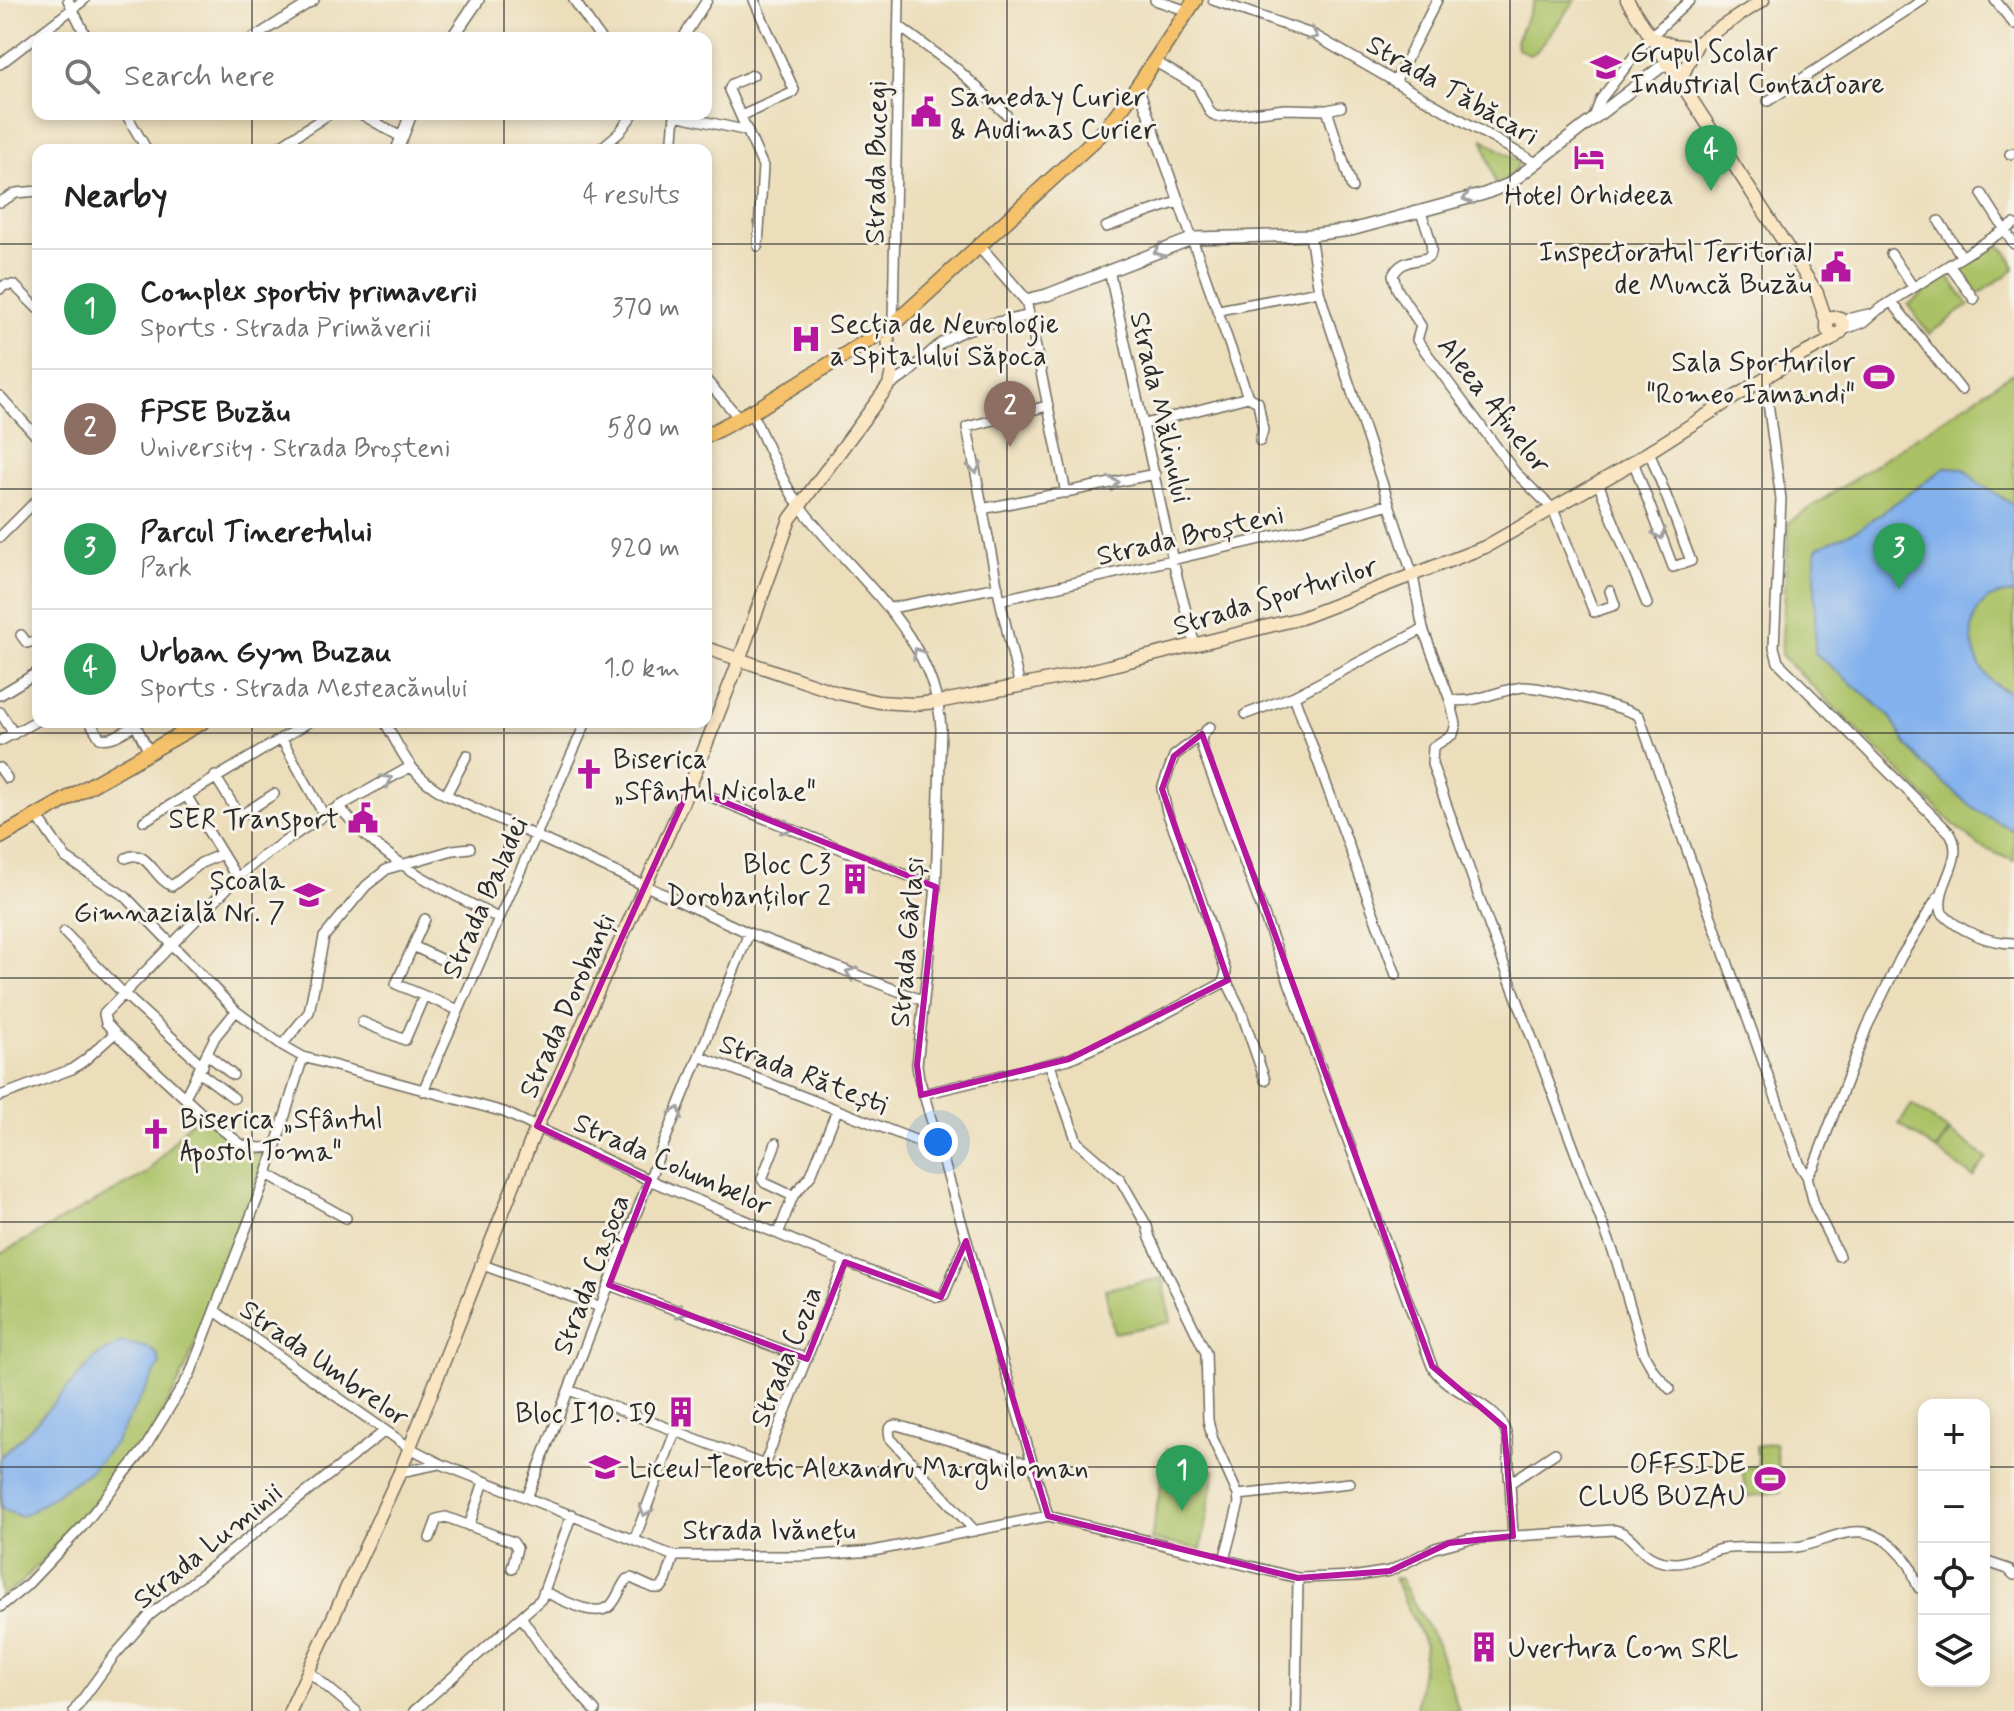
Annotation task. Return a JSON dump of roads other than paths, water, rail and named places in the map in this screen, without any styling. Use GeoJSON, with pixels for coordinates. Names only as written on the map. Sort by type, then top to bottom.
{"type":"FeatureCollection","features":[{"type":"Feature","properties":{"kind":"main road"},"geometry":{"type":"LineString","coordinates":[[1627,0],[1648,39],[1836,325]]}},
{"type":"Feature","properties":{"kind":"main road"},"geometry":{"type":"LineString","coordinates":[[1666,63],[1763,0]]}},
{"type":"Feature","properties":{"kind":"main road"},"geometry":{"type":"LineString","coordinates":[[712,433],[746,416],[890,328],[1088,147],[1138,86],[1192,5]]}},
{"type":"Feature","properties":{"kind":"main road"},"geometry":{"type":"LineString","coordinates":[[1648,39],[1672,45],[1694,45]]}},
{"type":"Feature","properties":{"kind":"main road"},"geometry":{"type":"LineString","coordinates":[[1679,83],[1694,45]]}},
{"type":"Feature","properties":{"kind":"main road","name":"Strada Sporturilor"},"geometry":{"type":"LineString","coordinates":[[712,650],[858,698],[897,704],[938,702],[1020,687],[1314,614],[1485,547],[1598,483],[1765,380],[1810,349],[1836,325]]}},
{"type":"Feature","properties":{"kind":"main road"},"geometry":{"type":"LineString","coordinates":[[889,385],[892,371],[890,328]]}},
{"type":"Feature","properties":{"kind":"main road","name":"Strada Dorobanți"},"geometry":{"type":"LineString","coordinates":[[290,1711],[400,1472],[537,1126],[689,788],[787,526],[799,504],[889,385]]}},
{"type":"Feature","properties":{"kind":"main road"},"geometry":{"type":"LineString","coordinates":[[0,837],[192,728]]}},
{"type":"Feature","properties":{"kind":"street"},"geometry":{"type":"LineString","coordinates":[[46,32],[70,5],[84,0]]}},
{"type":"Feature","properties":{"kind":"street"},"geometry":{"type":"LineString","coordinates":[[263,32],[314,0]]}},
{"type":"Feature","properties":{"kind":"street"},"geometry":{"type":"LineString","coordinates":[[456,32],[478,0]]}},
{"type":"Feature","properties":{"kind":"street"},"geometry":{"type":"LineString","coordinates":[[574,0],[596,32]]}},
{"type":"Feature","properties":{"kind":"street"},"geometry":{"type":"LineString","coordinates":[[741,116],[794,90],[754,0]]}},
{"type":"Feature","properties":{"kind":"street","name":"Strada Bucegi"},"geometry":{"type":"LineString","coordinates":[[890,328],[899,0]]}},
{"type":"Feature","properties":{"kind":"street"},"geometry":{"type":"LineString","coordinates":[[1155,0],[1192,5]]}},
{"type":"Feature","properties":{"kind":"street","name":"Strada Tăbăcari"},"geometry":{"type":"LineString","coordinates":[[1213,0],[1314,35],[1536,163]]}},
{"type":"Feature","properties":{"kind":"street"},"geometry":{"type":"LineString","coordinates":[[1396,80],[1437,0]]}},
{"type":"Feature","properties":{"kind":"street"},"geometry":{"type":"LineString","coordinates":[[1593,120],[1601,99],[1648,39],[1690,0]]}},
{"type":"Feature","properties":{"kind":"street"},"geometry":{"type":"LineString","coordinates":[[1768,101],[1923,0]]}},
{"type":"Feature","properties":{"kind":"street"},"geometry":{"type":"LineString","coordinates":[[1995,0],[2014,24]]}},
{"type":"Feature","properties":{"kind":"street"},"geometry":{"type":"LineString","coordinates":[[686,32],[703,2]]}},
{"type":"Feature","properties":{"kind":"street"},"geometry":{"type":"LineString","coordinates":[[70,5],[84,32]]}},
{"type":"Feature","properties":{"kind":"street"},"geometry":{"type":"LineString","coordinates":[[899,26],[957,69],[1006,114]]}},
{"type":"Feature","properties":{"kind":"street"},"geometry":{"type":"LineString","coordinates":[[0,64],[32,42]]}},
{"type":"Feature","properties":{"kind":"street"},"geometry":{"type":"LineString","coordinates":[[1154,61],[1197,86],[1210,112],[1216,117],[1285,109],[1327,110],[1341,107]]}},
{"type":"Feature","properties":{"kind":"street"},"geometry":{"type":"LineString","coordinates":[[1026,300],[1047,295],[1194,238],[1310,235],[1351,230],[1501,188],[1666,63]]}},
{"type":"Feature","properties":{"kind":"street"},"geometry":{"type":"LineString","coordinates":[[753,75],[729,88],[764,168],[758,246]]}},
{"type":"Feature","properties":{"kind":"street"},"geometry":{"type":"LineString","coordinates":[[1138,86],[1248,397]]}},
{"type":"Feature","properties":{"kind":"street"},"geometry":{"type":"LineString","coordinates":[[1327,110],[1352,188]]}},
{"type":"Feature","properties":{"kind":"street"},"geometry":{"type":"LineString","coordinates":[[131,120],[144,144]]}},
{"type":"Feature","properties":{"kind":"street"},"geometry":{"type":"LineString","coordinates":[[283,144],[320,120]]}},
{"type":"Feature","properties":{"kind":"street"},"geometry":{"type":"LineString","coordinates":[[371,120],[401,137]]}},
{"type":"Feature","properties":{"kind":"street"},"geometry":{"type":"LineString","coordinates":[[399,144],[408,120]]}},
{"type":"Feature","properties":{"kind":"street"},"geometry":{"type":"LineString","coordinates":[[606,144],[629,120]]}},
{"type":"Feature","properties":{"kind":"street"},"geometry":{"type":"LineString","coordinates":[[672,144],[674,120]]}},
{"type":"Feature","properties":{"kind":"street"},"geometry":{"type":"LineString","coordinates":[[701,120],[748,131]]}},
{"type":"Feature","properties":{"kind":"street"},"geometry":{"type":"LineString","coordinates":[[0,202],[16,193],[32,192]]}},
{"type":"Feature","properties":{"kind":"street"},"geometry":{"type":"LineString","coordinates":[[1982,194],[2014,244]]}},
{"type":"Feature","properties":{"kind":"street"},"geometry":{"type":"LineString","coordinates":[[1106,227],[1180,201]]}},
{"type":"Feature","properties":{"kind":"street","name":"Aleea Afinelor"},"geometry":{"type":"LineString","coordinates":[[1420,211],[1433,249],[1427,257],[1403,265],[1393,275],[1397,289],[1421,326],[1416,337],[1515,472],[1553,509]]}},
{"type":"Feature","properties":{"kind":"street"},"geometry":{"type":"LineString","coordinates":[[1939,221],[1962,257]]}},
{"type":"Feature","properties":{"kind":"street","name":"Strada Sporturilor"},"geometry":{"type":"LineString","coordinates":[[1836,325],[1864,322],[1872,313],[2014,224]]}},
{"type":"Feature","properties":{"kind":"street"},"geometry":{"type":"LineString","coordinates":[[1310,235],[1319,291],[1413,576],[1423,629],[1450,700],[1456,730],[1433,747],[1432,764],[1489,925],[1617,1262],[1644,1354],[1670,1389]]}},
{"type":"Feature","properties":{"kind":"street"},"geometry":{"type":"LineString","coordinates":[[979,246],[1026,300],[1066,493]]}},
{"type":"Feature","properties":{"kind":"street"},"geometry":{"type":"LineString","coordinates":[[1891,254],[1913,287]]}},
{"type":"Feature","properties":{"kind":"street"},"geometry":{"type":"LineString","coordinates":[[1949,265],[1974,299]]}},
{"type":"Feature","properties":{"kind":"street","name":"Strada Mălinului"},"geometry":{"type":"LineString","coordinates":[[1109,270],[1173,561],[1195,646]]}},
{"type":"Feature","properties":{"kind":"street"},"geometry":{"type":"LineString","coordinates":[[0,289],[5,285],[14,285],[32,303]]}},
{"type":"Feature","properties":{"kind":"street"},"geometry":{"type":"LineString","coordinates":[[1219,310],[1319,291]]}},
{"type":"Feature","properties":{"kind":"street"},"geometry":{"type":"LineString","coordinates":[[1892,302],[1961,390]]}},
{"type":"Feature","properties":{"kind":"street"},"geometry":{"type":"LineString","coordinates":[[889,385],[906,376],[951,337],[977,326],[1028,316]]}},
{"type":"Feature","properties":{"kind":"street"},"geometry":{"type":"LineString","coordinates":[[1765,380],[1781,499],[1775,655],[1790,677],[1950,833],[1956,854],[1940,895],[1901,957],[1867,1027],[1814,1166],[1807,1176]]}},
{"type":"Feature","properties":{"kind":"street","name":"Strada Gârlași"},"geometry":{"type":"LineString","coordinates":[[712,385],[746,416],[799,504],[891,608],[920,655],[938,702],[941,728],[936,887],[917,1065],[938,1149],[1048,1516]]}},
{"type":"Feature","properties":{"kind":"street"},"geometry":{"type":"LineString","coordinates":[[0,396],[32,431]]}},
{"type":"Feature","properties":{"kind":"street"},"geometry":{"type":"LineString","coordinates":[[1145,424],[1248,397],[1258,402],[1263,430],[1260,441]]}},
{"type":"Feature","properties":{"kind":"street"},"geometry":{"type":"LineString","coordinates":[[1020,687],[967,427],[1047,406]]}},
{"type":"Feature","properties":{"kind":"street"},"geometry":{"type":"LineString","coordinates":[[1633,461],[1673,567],[1691,561],[1649,451]]}},
{"type":"Feature","properties":{"kind":"street"},"geometry":{"type":"LineString","coordinates":[[982,509],[1155,474]]}},
{"type":"Feature","properties":{"kind":"street"},"geometry":{"type":"LineString","coordinates":[[1598,483],[1647,604]]}},
{"type":"Feature","properties":{"kind":"street","name":"Strada Broșteni"},"geometry":{"type":"LineString","coordinates":[[1000,600],[1300,530],[1389,504]]}},
{"type":"Feature","properties":{"kind":"street"},"geometry":{"type":"LineString","coordinates":[[0,537],[32,505]]}},
{"type":"Feature","properties":{"kind":"street"},"geometry":{"type":"LineString","coordinates":[[1553,509],[1594,612],[1615,605],[1610,591]]}},
{"type":"Feature","properties":{"kind":"street"},"geometry":{"type":"LineString","coordinates":[[891,608],[998,587]]}},
{"type":"Feature","properties":{"kind":"street"},"geometry":{"type":"LineString","coordinates":[[1246,714],[1294,696],[1423,629]]}},
{"type":"Feature","properties":{"kind":"street"},"geometry":{"type":"LineString","coordinates":[[21,635],[27,643],[32,642]]}},
{"type":"Feature","properties":{"kind":"street"},"geometry":{"type":"LineString","coordinates":[[0,695],[32,676]]}},
{"type":"Feature","properties":{"kind":"street"},"geometry":{"type":"LineString","coordinates":[[1450,700],[1473,701],[1517,688],[1537,688],[1639,716],[1800,1165],[1807,1176],[1815,1208],[1839,1256]]}},
{"type":"Feature","properties":{"kind":"street"},"geometry":{"type":"LineString","coordinates":[[1294,696],[1396,975]]}},
{"type":"Feature","properties":{"kind":"street"},"geometry":{"type":"LineString","coordinates":[[0,712],[14,734]]}},
{"type":"Feature","properties":{"kind":"street"},"geometry":{"type":"LineString","coordinates":[[0,741],[32,724]]}},
{"type":"Feature","properties":{"kind":"street"},"geometry":{"type":"LineString","coordinates":[[1210,727],[1174,756],[1162,789],[1167,812],[1196,885],[1225,978],[1240,1008],[1265,1080]]}},
{"type":"Feature","properties":{"kind":"street"},"geometry":{"type":"LineString","coordinates":[[94,728],[100,738],[109,739],[127,728]]}},
{"type":"Feature","properties":{"kind":"street"},"geometry":{"type":"LineString","coordinates":[[137,728],[150,754]]}},
{"type":"Feature","properties":{"kind":"street"},"geometry":{"type":"LineString","coordinates":[[144,821],[298,728]]}},
{"type":"Feature","properties":{"kind":"street"},"geometry":{"type":"LineString","coordinates":[[388,728],[410,767],[425,783],[446,795],[749,933],[924,1001]]}},
{"type":"Feature","properties":{"kind":"street","name":"Strada Baladei"},"geometry":{"type":"LineString","coordinates":[[423,1091],[583,728]]}},
{"type":"Feature","properties":{"kind":"street"},"geometry":{"type":"LineString","coordinates":[[1202,734],[1200,742],[1204,754],[1432,1366],[1437,1375],[1483,1406],[1504,1427],[1513,1536]]}},
{"type":"Feature","properties":{"kind":"street"},"geometry":{"type":"LineString","coordinates":[[281,738],[324,815]]}},
{"type":"Feature","properties":{"kind":"street"},"geometry":{"type":"LineString","coordinates":[[446,795],[467,755]]}},
{"type":"Feature","properties":{"kind":"street"},"geometry":{"type":"LineString","coordinates":[[276,1147],[242,1145],[115,1033],[103,1017],[105,1011],[237,878],[262,857],[324,815],[410,767]]}},
{"type":"Feature","properties":{"kind":"street"},"geometry":{"type":"LineString","coordinates":[[0,768],[7,778]]}},
{"type":"Feature","properties":{"kind":"street"},"geometry":{"type":"LineString","coordinates":[[215,776],[240,816],[274,794]]}},
{"type":"Feature","properties":{"kind":"street"},"geometry":{"type":"LineString","coordinates":[[689,788],[936,887]]}},
{"type":"Feature","properties":{"kind":"street"},"geometry":{"type":"LineString","coordinates":[[186,795],[237,878]]}},
{"type":"Feature","properties":{"kind":"street"},"geometry":{"type":"LineString","coordinates":[[339,806],[372,844],[436,886],[498,918]]}},
{"type":"Feature","properties":{"kind":"street","name":"Strada Columbelor"},"geometry":{"type":"LineString","coordinates":[[37,816],[66,858],[126,897],[236,1011],[303,1057],[504,1112],[649,1180],[845,1262],[941,1297],[966,1241]]}},
{"type":"Feature","properties":{"kind":"street"},"geometry":{"type":"LineString","coordinates":[[282,1045],[309,1012],[320,949],[329,929],[372,881],[387,869],[470,848]]}},
{"type":"Feature","properties":{"kind":"street"},"geometry":{"type":"LineString","coordinates":[[126,858],[134,854],[140,856],[163,882],[172,886],[201,863],[222,854]]}},
{"type":"Feature","properties":{"kind":"street"},"geometry":{"type":"LineString","coordinates":[[1940,895],[1942,913],[1959,927],[1997,942],[2014,943]]}},
{"type":"Feature","properties":{"kind":"street"},"geometry":{"type":"LineString","coordinates":[[425,919],[396,984],[458,1010]]}},
{"type":"Feature","properties":{"kind":"street"},"geometry":{"type":"LineString","coordinates":[[64,932],[123,993],[234,1098]]}},
{"type":"Feature","properties":{"kind":"street","name":"Strada Cașoca"},"geometry":{"type":"LineString","coordinates":[[527,1498],[649,1180],[749,933]]}},
{"type":"Feature","properties":{"kind":"street"},"geometry":{"type":"LineString","coordinates":[[413,946],[440,959]]}},
{"type":"Feature","properties":{"kind":"street"},"geometry":{"type":"LineString","coordinates":[[923,1094],[1069,1059],[1215,989],[1225,978]]}},
{"type":"Feature","properties":{"kind":"street"},"geometry":{"type":"LineString","coordinates":[[362,1022],[405,1040],[424,996]]}},
{"type":"Feature","properties":{"kind":"street"},"geometry":{"type":"LineString","coordinates":[[185,1097],[215,1037],[236,1011]]}},
{"type":"Feature","properties":{"kind":"street"},"geometry":{"type":"LineString","coordinates":[[0,1096],[72,1069],[115,1033]]}},
{"type":"Feature","properties":{"kind":"street"},"geometry":{"type":"LineString","coordinates":[[208,1055],[233,1075]]}},
{"type":"Feature","properties":{"kind":"street","name":"Strada Rătești"},"geometry":{"type":"LineString","coordinates":[[699,1056],[938,1149]]}},
{"type":"Feature","properties":{"kind":"street"},"geometry":{"type":"LineString","coordinates":[[0,1607],[26,1586],[82,1527],[145,1448],[190,1374],[267,1174],[303,1057]]}},
{"type":"Feature","properties":{"kind":"street"},"geometry":{"type":"LineString","coordinates":[[1050,1065],[1077,1142],[1120,1179],[1147,1226],[1203,1345],[1208,1365],[1210,1428],[1239,1503],[1224,1560]]}},
{"type":"Feature","properties":{"kind":"street"},"geometry":{"type":"LineString","coordinates":[[778,1234],[793,1196],[811,1175],[837,1110]]}},
{"type":"Feature","properties":{"kind":"street"},"geometry":{"type":"LineString","coordinates":[[776,1143],[762,1179],[793,1196]]}},
{"type":"Feature","properties":{"kind":"street"},"geometry":{"type":"LineString","coordinates":[[267,1174],[346,1218]]}},
{"type":"Feature","properties":{"kind":"street","name":"Strada Cozia"},"geometry":{"type":"LineString","coordinates":[[675,1432],[764,1465],[845,1262]]}},
{"type":"Feature","properties":{"kind":"street"},"geometry":{"type":"LineString","coordinates":[[480,1264],[600,1307]]}},
{"type":"Feature","properties":{"kind":"street"},"geometry":{"type":"LineString","coordinates":[[609,1285],[807,1359]]}},
{"type":"Feature","properties":{"kind":"street","name":"Strada Umbrelor"},"geometry":{"type":"LineString","coordinates":[[215,1311],[410,1448]]}},
{"type":"Feature","properties":{"kind":"street"},"geometry":{"type":"LineString","coordinates":[[569,1390],[675,1432],[635,1538]]}},
{"type":"Feature","properties":{"kind":"street"},"geometry":{"type":"LineString","coordinates":[[975,1531],[890,1438],[889,1430],[897,1425],[1033,1465]]}},
{"type":"Feature","properties":{"kind":"street","name":"Strada Luminii"},"geometry":{"type":"LineString","coordinates":[[79,1709],[114,1656],[150,1615],[385,1431]]}},
{"type":"Feature","properties":{"kind":"street","name":"Strada Ivănețu"},"geometry":{"type":"LineString","coordinates":[[410,1448],[484,1482],[635,1538],[674,1556],[804,1556],[873,1551],[1048,1516]]}},
{"type":"Feature","properties":{"kind":"street"},"geometry":{"type":"LineString","coordinates":[[1510,1483],[1555,1453]]}},
{"type":"Feature","properties":{"kind":"street"},"geometry":{"type":"LineString","coordinates":[[400,1472],[441,1464]]}},
{"type":"Feature","properties":{"kind":"street"},"geometry":{"type":"LineString","coordinates":[[469,1526],[484,1482]]}},
{"type":"Feature","properties":{"kind":"street"},"geometry":{"type":"LineString","coordinates":[[1238,1495],[1350,1483]]}},
{"type":"Feature","properties":{"kind":"street"},"geometry":{"type":"LineString","coordinates":[[414,1711],[522,1618],[545,1592],[572,1514]]}},
{"type":"Feature","properties":{"kind":"street"},"geometry":{"type":"LineString","coordinates":[[1048,1516],[1298,1578],[1345,1577],[1390,1571],[1449,1543],[1513,1536],[1614,1530],[1628,1537],[1647,1557],[1677,1563],[1734,1547],[1799,1547],[1837,1534],[1870,1534],[1880,1537],[1899,1552],[1910,1566],[1918,1586]]}},
{"type":"Feature","properties":{"kind":"street"},"geometry":{"type":"LineString","coordinates":[[430,1538],[440,1517],[446,1517],[516,1544],[517,1553],[512,1568]]}},
{"type":"Feature","properties":{"kind":"street"},"geometry":{"type":"LineString","coordinates":[[545,1592],[593,1610],[606,1609],[612,1605],[627,1579],[661,1588],[674,1556]]}},
{"type":"Feature","properties":{"kind":"street"},"geometry":{"type":"LineString","coordinates":[[1990,1563],[2008,1569],[2014,1575]]}},
{"type":"Feature","properties":{"kind":"street"},"geometry":{"type":"LineString","coordinates":[[1296,1711],[1298,1578]]}},
{"type":"Feature","properties":{"kind":"street"},"geometry":{"type":"LineString","coordinates":[[522,1618],[551,1661],[595,1711]]}},
{"type":"Feature","properties":{"kind":"street"},"geometry":{"type":"LineString","coordinates":[[308,1671],[356,1711]]}},
{"type":"Feature","properties":{"kind":"water"},"geometry":{"type":"Polygon","coordinates":[[[1946,467],[1963,468],[1977,482],[2014,505],[2014,594],[1994,597],[1980,607],[1973,621],[1972,639],[1976,657],[1985,673],[1998,686],[2014,693],[2014,831],[1974,809],[1930,771],[1907,746],[1889,715],[1815,653],[1815,556],[1818,547],[1859,529],[1946,467]]]}},
{"type":"Feature","properties":{"kind":"water"},"geometry":{"type":"Polygon","coordinates":[[[122,1342],[149,1348],[157,1354],[160,1364],[115,1443],[90,1471],[27,1514],[19,1516],[2,1509],[0,1457],[97,1356],[122,1342]]]}},
{"type":"Feature","properties":{"kind":"place","name":"Grupul Scolar Industrial Contactoare"},"geometry":{"type":"Point","coordinates":[1606,67]}},
{"type":"Feature","properties":{"kind":"place","name":"Sameday Curier & Audimas Curier"},"geometry":{"type":"Point","coordinates":[926,112]}},
{"type":"Feature","properties":{"kind":"place","name":"Hotel Orhideea"},"geometry":{"type":"Point","coordinates":[1589,157]}},
{"type":"Feature","properties":{"kind":"place","name":"Urban Gym Buzau"},"geometry":{"type":"Point","coordinates":[1711,191]}},
{"type":"Feature","properties":{"kind":"place","name":"Inspectoratul Teritorial de Muncă Buzău"},"geometry":{"type":"Point","coordinates":[1836,267]}},
{"type":"Feature","properties":{"kind":"place","name":"Secția de Neurologie a Spitalului Săpoca"},"geometry":{"type":"Point","coordinates":[806,339]}},
{"type":"Feature","properties":{"kind":"place","name":"Sala Sporturilor \"Romeo Iamandi\""},"geometry":{"type":"Point","coordinates":[1879,377]}},
{"type":"Feature","properties":{"kind":"place","name":"FPSE Buzău"},"geometry":{"type":"Point","coordinates":[1010,447]}},
{"type":"Feature","properties":{"kind":"place","name":"Parcul Tineretului"},"geometry":{"type":"Point","coordinates":[1899,589]}},
{"type":"Feature","properties":{"kind":"place","name":"Biserica „Sfântul Nicolae\""},"geometry":{"type":"Point","coordinates":[589,774]}},
{"type":"Feature","properties":{"kind":"place","name":"SER Transport"},"geometry":{"type":"Point","coordinates":[363,818]}},
{"type":"Feature","properties":{"kind":"place","name":"Bloc C3 Dorobanților 2"},"geometry":{"type":"Point","coordinates":[855,879]}},
{"type":"Feature","properties":{"kind":"place","name":"Școala Gimnazială Nr. 7"},"geometry":{"type":"Point","coordinates":[309,895]}},
{"type":"Feature","properties":{"kind":"place","name":"Biserica „Sfântul Apostol Toma\""},"geometry":{"type":"Point","coordinates":[156,1134]}},
{"type":"Feature","properties":{"kind":"place","name":"Bloc I10. I9"},"geometry":{"type":"Point","coordinates":[681,1412]}},
{"type":"Feature","properties":{"kind":"place","name":"Liceul Teoretic Alexandru Marghiloman"},"geometry":{"type":"Point","coordinates":[605,1467]}},
{"type":"Feature","properties":{"kind":"place","name":"OFFSIDE CLUB BUZAU"},"geometry":{"type":"Point","coordinates":[1770,1479]}},
{"type":"Feature","properties":{"kind":"place","name":"Complex sportiv primaverii"},"geometry":{"type":"Point","coordinates":[1182,1511]}},
{"type":"Feature","properties":{"kind":"place","name":"Uvertura Com SRL"},"geometry":{"type":"Point","coordinates":[1484,1647]}}]}
